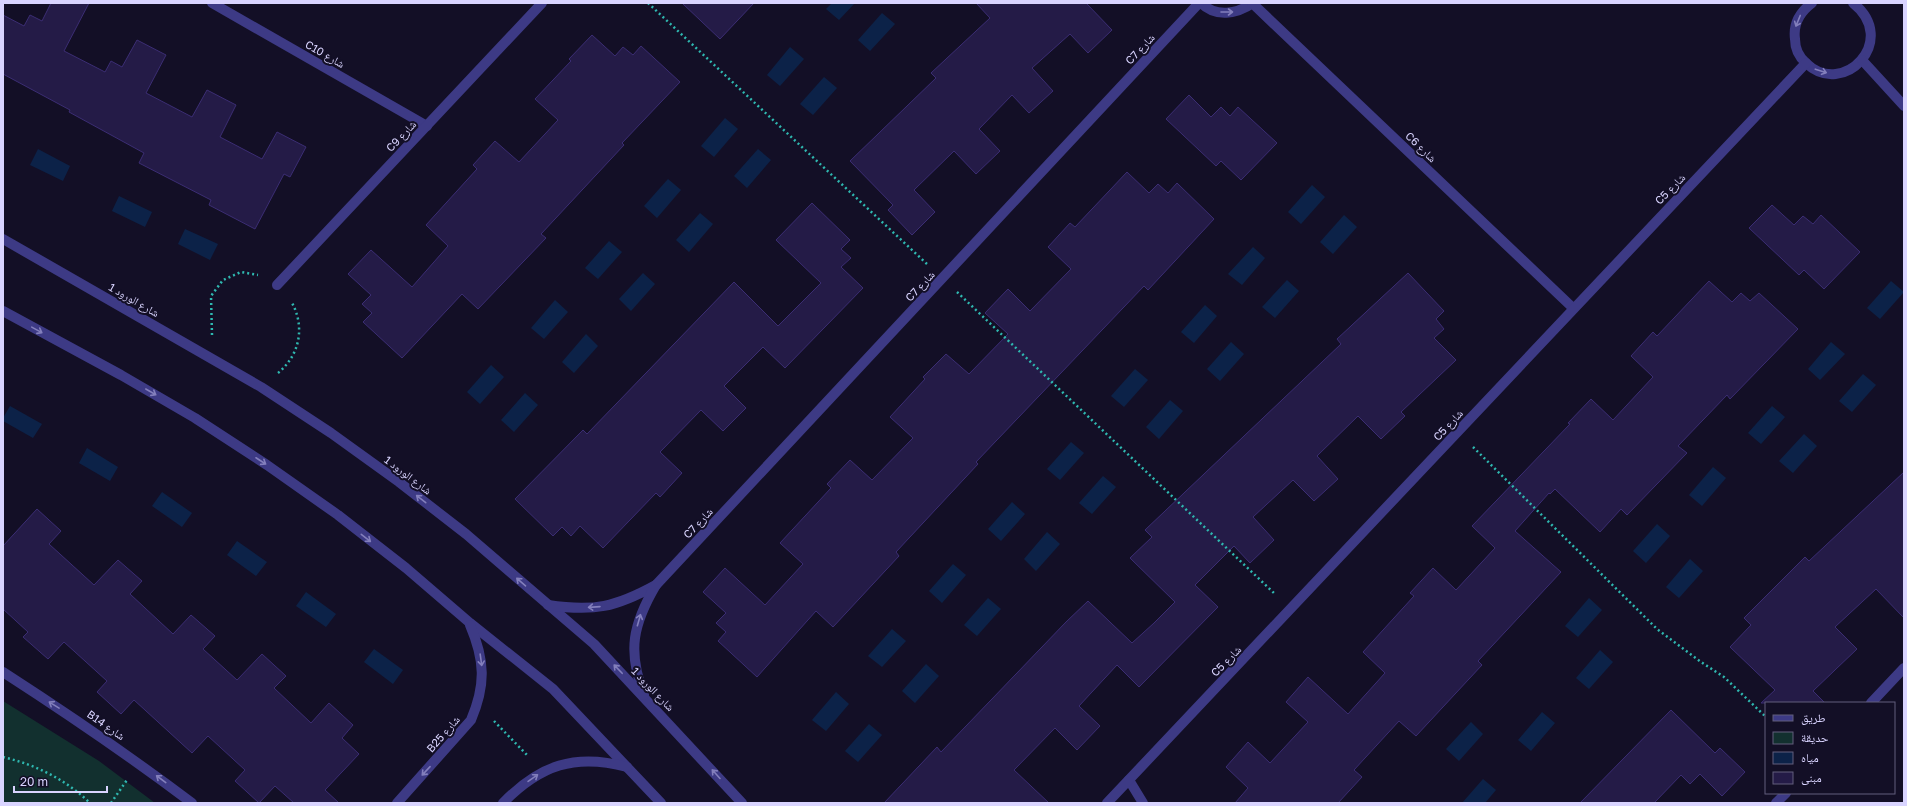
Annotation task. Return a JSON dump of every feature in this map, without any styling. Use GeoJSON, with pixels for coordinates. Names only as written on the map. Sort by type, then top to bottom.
{"type":"FeatureCollection","features":[{"type":"Feature","properties":{"kind":"street","name":"C10 شارع"},"geometry":{"type":"LineString","coordinates":[[212,3],[427,126]]}},
{"type":"Feature","properties":{"kind":"street","name":"C9 شارع"},"geometry":{"type":"LineString","coordinates":[[277,285],[542,3]]}},
{"type":"Feature","properties":{"kind":"street","name":"C7 شارع"},"geometry":{"type":"LineString","coordinates":[[646,699],[638,678],[634,656],[635,633],[643,608],[656,584],[1200,3]]}},
{"type":"Feature","properties":{"kind":"street"},"geometry":{"type":"LineString","coordinates":[[1200,3],[1215,12],[1228,13],[1241,11],[1252,3]]}},
{"type":"Feature","properties":{"kind":"street","name":"C6 شارع"},"geometry":{"type":"LineString","coordinates":[[1252,3],[1573,308]]}},
{"type":"Feature","properties":{"kind":"street"},"geometry":{"type":"LineString","coordinates":[[1805,5],[1797,19],[1794,32],[1795,45],[1800,57],[1821,73],[1834,74],[1847,71],[1862,60],[1870,44],[1871,31],[1864,6],[1853,3]]}},
{"type":"Feature","properties":{"kind":"street"},"geometry":{"type":"LineString","coordinates":[[1862,60],[1904,106]]}},
{"type":"Feature","properties":{"kind":"street","name":"C5 شارع"},"geometry":{"type":"LineString","coordinates":[[1108,803],[1292,610],[1573,308],[1806,63]]}},
{"type":"Feature","properties":{"kind":"street","name":"شارع الورود 1"},"geometry":{"type":"LineString","coordinates":[[3,239],[261,387],[331,433],[399,482],[466,534],[594,644],[742,803]]}},
{"type":"Feature","properties":{"kind":"street"},"geometry":{"type":"LineString","coordinates":[[3,311],[121,375],[195,418],[267,465],[338,515],[406,568],[470,623],[553,689],[661,803]]}},
{"type":"Feature","properties":{"kind":"street","name":"C7 شارع"},"geometry":{"type":"LineString","coordinates":[[546,604],[575,609],[603,607],[631,599],[656,584]]}},
{"type":"Feature","properties":{"kind":"street","name":"B25 شارع"},"geometry":{"type":"LineString","coordinates":[[397,803],[460,734],[471,720],[478,704],[482,684],[482,663],[478,643],[470,623]]}},
{"type":"Feature","properties":{"kind":"street"},"geometry":{"type":"LineString","coordinates":[[1872,702],[1904,668]]}},
{"type":"Feature","properties":{"kind":"street","name":"B14 شارع"},"geometry":{"type":"LineString","coordinates":[[3,672],[77,720],[139,763],[192,803]]}},
{"type":"Feature","properties":{"kind":"street"},"geometry":{"type":"LineString","coordinates":[[503,803],[516,789],[542,771],[562,764],[583,760],[605,761],[628,767]]}},
{"type":"Feature","properties":{"kind":"street"},"geometry":{"type":"LineString","coordinates":[[1129,780],[1143,803]]}},
{"type":"Feature","properties":{"kind":"street"},"geometry":{"type":"LineString","coordinates":[[1776,803],[1785,794]]}},
{"type":"Feature","properties":{"kind":"path"},"geometry":{"type":"LineString","coordinates":[[648,3],[943,279],[1292,610]]}},
{"type":"Feature","properties":{"kind":"path"},"geometry":{"type":"LineString","coordinates":[[212,359],[210,314],[211,296],[223,280],[241,272],[260,275],[277,285],[288,296],[296,310],[300,325],[299,340],[294,354],[285,368],[261,387]]}},
{"type":"Feature","properties":{"kind":"path"},"geometry":{"type":"LineString","coordinates":[[1457,432],[1657,629],[1695,658],[1724,677],[1765,716]]}},
{"type":"Feature","properties":{"kind":"path"},"geometry":{"type":"LineString","coordinates":[[510,736],[542,771]]}},
{"type":"Feature","properties":{"kind":"path"},"geometry":{"type":"LineString","coordinates":[[3,757],[25,762],[53,775],[80,793],[90,803]]}},
{"type":"Feature","properties":{"kind":"green space"},"geometry":{"type":"Polygon","coordinates":[[[3,701],[99,761],[155,803],[3,803],[3,701]]]}},
{"type":"Feature","properties":{"kind":"water"},"geometry":{"type":"Polygon","coordinates":[[[832,3],[855,3],[839,20],[826,9],[832,3]]]}},
{"type":"Feature","properties":{"kind":"water"},"geometry":{"type":"Polygon","coordinates":[[[882,13],[895,24],[870,51],[858,40],[882,13]]]}},
{"type":"Feature","properties":{"kind":"water"},"geometry":{"type":"Polygon","coordinates":[[[790,47],[804,59],[780,86],[767,75],[790,47]]]}},
{"type":"Feature","properties":{"kind":"water"},"geometry":{"type":"Polygon","coordinates":[[[824,77],[837,88],[813,115],[800,104],[824,77]]]}},
{"type":"Feature","properties":{"kind":"water"},"geometry":{"type":"Polygon","coordinates":[[[725,118],[738,129],[714,157],[701,146],[725,118]]]}},
{"type":"Feature","properties":{"kind":"water"},"geometry":{"type":"Polygon","coordinates":[[[38,149],[70,166],[63,181],[30,165],[38,149]]]}},
{"type":"Feature","properties":{"kind":"water"},"geometry":{"type":"Polygon","coordinates":[[[758,149],[771,160],[747,188],[734,176],[758,149]]]}},
{"type":"Feature","properties":{"kind":"water"},"geometry":{"type":"Polygon","coordinates":[[[668,179],[681,190],[657,218],[644,206],[668,179]]]}},
{"type":"Feature","properties":{"kind":"water"},"geometry":{"type":"Polygon","coordinates":[[[1312,185],[1325,197],[1301,224],[1288,212],[1312,185]]]}},
{"type":"Feature","properties":{"kind":"water"},"geometry":{"type":"Polygon","coordinates":[[[119,196],[152,212],[145,227],[112,211],[119,196]]]}},
{"type":"Feature","properties":{"kind":"water"},"geometry":{"type":"Polygon","coordinates":[[[700,213],[713,224],[689,252],[676,240],[700,213]]]}},
{"type":"Feature","properties":{"kind":"water"},"geometry":{"type":"Polygon","coordinates":[[[1344,215],[1357,227],[1333,254],[1320,242],[1344,215]]]}},
{"type":"Feature","properties":{"kind":"water"},"geometry":{"type":"Polygon","coordinates":[[[185,229],[218,244],[210,260],[178,244],[185,229]]]}},
{"type":"Feature","properties":{"kind":"water"},"geometry":{"type":"Polygon","coordinates":[[[609,241],[622,252],[598,279],[585,268],[609,241]]]}},
{"type":"Feature","properties":{"kind":"water"},"geometry":{"type":"Polygon","coordinates":[[[1253,247],[1265,258],[1242,285],[1228,274],[1253,247]]]}},
{"type":"Feature","properties":{"kind":"water"},"geometry":{"type":"Polygon","coordinates":[[[643,273],[655,284],[631,311],[619,299],[643,273]]]}},
{"type":"Feature","properties":{"kind":"water"},"geometry":{"type":"Polygon","coordinates":[[[1287,280],[1299,291],[1275,318],[1262,307],[1287,280]]]}},
{"type":"Feature","properties":{"kind":"water"},"geometry":{"type":"Polygon","coordinates":[[[1891,281],[1904,292],[1880,319],[1867,308],[1891,281]]]}},
{"type":"Feature","properties":{"kind":"water"},"geometry":{"type":"Polygon","coordinates":[[[555,300],[568,312],[544,339],[531,328],[555,300]]]}},
{"type":"Feature","properties":{"kind":"water"},"geometry":{"type":"Polygon","coordinates":[[[1205,305],[1217,316],[1194,343],[1181,332],[1205,305]]]}},
{"type":"Feature","properties":{"kind":"water"},"geometry":{"type":"Polygon","coordinates":[[[586,334],[598,346],[574,373],[562,362],[586,334]]]}},
{"type":"Feature","properties":{"kind":"water"},"geometry":{"type":"Polygon","coordinates":[[[1231,342],[1244,354],[1220,381],[1207,369],[1231,342]]]}},
{"type":"Feature","properties":{"kind":"water"},"geometry":{"type":"Polygon","coordinates":[[[1831,342],[1845,354],[1820,380],[1808,369],[1831,342]]]}},
{"type":"Feature","properties":{"kind":"water"},"geometry":{"type":"Polygon","coordinates":[[[491,365],[504,377],[480,404],[467,392],[491,365]]]}},
{"type":"Feature","properties":{"kind":"water"},"geometry":{"type":"Polygon","coordinates":[[[1135,369],[1148,380],[1124,407],[1111,396],[1135,369]]]}},
{"type":"Feature","properties":{"kind":"water"},"geometry":{"type":"Polygon","coordinates":[[[1863,374],[1876,385],[1852,412],[1839,401],[1863,374]]]}},
{"type":"Feature","properties":{"kind":"water"},"geometry":{"type":"Polygon","coordinates":[[[525,393],[538,405],[514,432],[501,420],[525,393]]]}},
{"type":"Feature","properties":{"kind":"water"},"geometry":{"type":"Polygon","coordinates":[[[1170,400],[1183,411],[1159,439],[1146,427],[1170,400]]]}},
{"type":"Feature","properties":{"kind":"water"},"geometry":{"type":"Polygon","coordinates":[[[10,406],[42,424],[33,438],[3,421],[3,418],[10,406]]]}},
{"type":"Feature","properties":{"kind":"water"},"geometry":{"type":"Polygon","coordinates":[[[1772,406],[1785,417],[1761,444],[1748,433],[1772,406]]]}},
{"type":"Feature","properties":{"kind":"water"},"geometry":{"type":"Polygon","coordinates":[[[1804,434],[1817,446],[1793,473],[1779,461],[1804,434]]]}},
{"type":"Feature","properties":{"kind":"water"},"geometry":{"type":"Polygon","coordinates":[[[1071,442],[1084,453],[1060,480],[1047,469],[1071,442]]]}},
{"type":"Feature","properties":{"kind":"water"},"geometry":{"type":"Polygon","coordinates":[[[87,448],[118,467],[110,481],[79,463],[87,448]]]}},
{"type":"Feature","properties":{"kind":"water"},"geometry":{"type":"Polygon","coordinates":[[[1713,467],[1726,478],[1702,506],[1689,495],[1713,467]]]}},
{"type":"Feature","properties":{"kind":"water"},"geometry":{"type":"Polygon","coordinates":[[[1103,476],[1116,487],[1092,514],[1079,503],[1103,476]]]}},
{"type":"Feature","properties":{"kind":"water"},"geometry":{"type":"Polygon","coordinates":[[[162,492],[192,513],[182,527],[152,506],[162,492]]]}},
{"type":"Feature","properties":{"kind":"water"},"geometry":{"type":"Polygon","coordinates":[[[1012,502],[1025,514],[1001,541],[988,529],[1012,502]]]}},
{"type":"Feature","properties":{"kind":"water"},"geometry":{"type":"Polygon","coordinates":[[[1657,524],[1670,536],[1646,563],[1633,551],[1657,524]]]}},
{"type":"Feature","properties":{"kind":"water"},"geometry":{"type":"Polygon","coordinates":[[[1047,532],[1060,544],[1036,571],[1024,559],[1047,532]]]}},
{"type":"Feature","properties":{"kind":"water"},"geometry":{"type":"Polygon","coordinates":[[[237,541],[267,562],[256,576],[227,555],[237,541]]]}},
{"type":"Feature","properties":{"kind":"water"},"geometry":{"type":"Polygon","coordinates":[[[1690,559],[1703,571],[1679,598],[1666,587],[1690,559]]]}},
{"type":"Feature","properties":{"kind":"water"},"geometry":{"type":"Polygon","coordinates":[[[953,564],[966,575],[942,603],[929,591],[953,564]]]}},
{"type":"Feature","properties":{"kind":"water"},"geometry":{"type":"Polygon","coordinates":[[[306,592],[336,614],[326,627],[296,606],[306,592]]]}},
{"type":"Feature","properties":{"kind":"water"},"geometry":{"type":"Polygon","coordinates":[[[988,598],[1001,609],[977,636],[964,625],[988,598]]]}},
{"type":"Feature","properties":{"kind":"water"},"geometry":{"type":"Polygon","coordinates":[[[1589,598],[1602,610],[1578,637],[1565,626],[1589,598]]]}},
{"type":"Feature","properties":{"kind":"water"},"geometry":{"type":"Polygon","coordinates":[[[892,629],[906,641],[882,667],[868,656],[892,629]]]}},
{"type":"Feature","properties":{"kind":"water"},"geometry":{"type":"Polygon","coordinates":[[[374,649],[403,670],[393,684],[364,662],[374,649]]]}},
{"type":"Feature","properties":{"kind":"water"},"geometry":{"type":"Polygon","coordinates":[[[1600,650],[1613,662],[1589,689],[1576,678],[1600,650]]]}},
{"type":"Feature","properties":{"kind":"water"},"geometry":{"type":"Polygon","coordinates":[[[926,664],[939,676],[915,703],[902,691],[926,664]]]}},
{"type":"Feature","properties":{"kind":"water"},"geometry":{"type":"Polygon","coordinates":[[[836,692],[849,704],[826,731],[812,720],[836,692]]]}},
{"type":"Feature","properties":{"kind":"water"},"geometry":{"type":"Polygon","coordinates":[[[1542,712],[1555,723],[1531,751],[1518,740],[1542,712]]]}},
{"type":"Feature","properties":{"kind":"water"},"geometry":{"type":"Polygon","coordinates":[[[1471,722],[1483,734],[1459,761],[1446,749],[1471,722]]]}},
{"type":"Feature","properties":{"kind":"water"},"geometry":{"type":"Polygon","coordinates":[[[869,724],[882,735],[858,762],[845,751],[869,724]]]}},
{"type":"Feature","properties":{"kind":"water"},"geometry":{"type":"Polygon","coordinates":[[[1483,779],[1496,790],[1485,803],[1462,803],[1483,779]]]}},
{"type":"Feature","properties":{"kind":"building"},"geometry":{"type":"Polygon","coordinates":[[[51,3],[89,3],[64,51],[105,72],[111,61],[122,67],[137,40],[166,55],[146,93],[192,117],[207,90],[236,105],[220,137],[262,159],[277,132],[306,147],[290,177],[284,174],[255,229],[209,205],[211,200],[139,163],[144,153],[69,112],[70,110],[3,74],[3,15],[24,26],[30,15],[42,21],[51,3]]]}},
{"type":"Feature","properties":{"kind":"building"},"geometry":{"type":"Polygon","coordinates":[[[682,3],[754,3],[720,39],[682,3]]]}},
{"type":"Feature","properties":{"kind":"building"},"geometry":{"type":"Polygon","coordinates":[[[976,3],[1086,3],[1112,30],[1088,53],[1070,34],[1032,68],[1053,91],[1029,113],[1012,95],[979,129],[1000,151],[976,174],[954,151],[914,190],[935,212],[912,235],[888,210],[893,205],[850,161],[936,78],[931,73],[990,18],[976,3]]]}},
{"type":"Feature","properties":{"kind":"building"},"geometry":{"type":"Polygon","coordinates":[[[592,35],[615,56],[623,47],[633,55],[641,46],[680,82],[622,143],[624,145],[541,234],[546,238],[478,309],[462,294],[402,358],[363,322],[372,313],[362,304],[371,295],[348,274],[371,250],[412,287],[448,246],[426,225],[477,169],[473,165],[495,141],[519,162],[558,120],[535,99],[571,61],[569,59],[592,35]]]}},
{"type":"Feature","properties":{"kind":"building"},"geometry":{"type":"Polygon","coordinates":[[[1189,95],[1211,117],[1221,107],[1230,116],[1238,107],[1277,143],[1241,180],[1221,161],[1216,166],[1166,119],[1189,95]]]}},
{"type":"Feature","properties":{"kind":"building"},"geometry":{"type":"Polygon","coordinates":[[[1127,172],[1149,193],[1158,184],[1168,193],[1177,183],[1214,219],[1148,290],[1144,286],[976,462],[978,464],[896,552],[899,556],[833,627],[816,611],[757,677],[718,641],[726,632],[716,623],[726,613],[703,592],[725,568],[765,605],[803,564],[780,543],[831,488],[827,484],[850,460],[872,480],[913,438],[890,417],[925,379],[923,377],[946,354],[969,374],[1008,334],[985,313],[1008,289],[1030,311],[1071,269],[1048,247],[1070,223],[1075,227],[1127,172]]]}},
{"type":"Feature","properties":{"kind":"building"},"geometry":{"type":"Polygon","coordinates":[[[812,203],[850,240],[841,249],[851,258],[841,267],[863,288],[785,368],[763,347],[724,386],[746,408],[723,431],[701,410],[660,452],[682,473],[660,497],[656,493],[603,548],[580,526],[571,536],[562,527],[553,536],[515,499],[583,430],[587,434],[734,282],[778,326],[821,283],[776,240],[812,203]]]}},
{"type":"Feature","properties":{"kind":"building"},"geometry":{"type":"Polygon","coordinates":[[[1772,205],[1794,225],[1803,216],[1813,224],[1821,215],[1860,252],[1824,289],[1804,270],[1799,275],[1749,228],[1772,205]]]}},
{"type":"Feature","properties":{"kind":"building"},"geometry":{"type":"Polygon","coordinates":[[[1408,273],[1444,311],[1436,319],[1444,329],[1434,338],[1456,360],[1401,412],[1405,416],[1381,439],[1358,416],[1317,456],[1338,479],[1314,501],[1293,480],[1253,517],[1274,540],[1250,563],[1234,546],[1195,585],[1218,607],[1139,687],[1117,665],[1079,706],[1100,726],[1077,750],[1055,728],[1014,770],[1049,803],[884,803],[937,747],[941,752],[1088,601],[1132,643],[1175,602],[1130,558],[1152,537],[1145,530],[1341,344],[1337,339],[1408,273]]]}},
{"type":"Feature","properties":{"kind":"building"},"geometry":{"type":"Polygon","coordinates":[[[1709,281],[1732,302],[1741,293],[1750,301],[1759,293],[1798,329],[1730,399],[1727,395],[1678,446],[1687,453],[1627,515],[1621,509],[1600,532],[1555,489],[1550,494],[1549,493],[1515,531],[1561,572],[1478,661],[1482,665],[1416,736],[1399,721],[1354,770],[1362,777],[1338,803],[1235,803],[1248,788],[1226,767],[1248,742],[1270,763],[1308,722],[1286,702],[1308,677],[1348,714],[1385,673],[1363,652],[1414,596],[1410,593],[1433,568],[1456,590],[1495,548],[1472,526],[1570,424],[1568,423],[1591,399],[1613,420],[1653,377],[1631,356],[1653,332],[1657,336],[1709,281]]]}},
{"type":"Feature","properties":{"kind":"building"},"geometry":{"type":"Polygon","coordinates":[[[1904,472],[1904,618],[1876,589],[1835,627],[1857,649],[1813,691],[1824,702],[1761,703],[1775,690],[1730,647],[1751,625],[1744,618],[1805,557],[1809,561],[1904,472]]]}},
{"type":"Feature","properties":{"kind":"building"},"geometry":{"type":"Polygon","coordinates":[[[37,509],[61,531],[49,544],[94,585],[118,560],[142,581],[130,594],[173,634],[191,615],[215,636],[203,649],[237,680],[262,654],[286,676],[274,688],[311,723],[329,703],[353,725],[342,738],[359,754],[325,790],[339,803],[294,803],[275,786],[259,803],[235,781],[245,770],[208,736],[192,753],[134,700],[121,714],[97,692],[107,681],[64,642],[48,659],[23,637],[28,632],[3,609],[3,546],[37,509]]]}},
{"type":"Feature","properties":{"kind":"building"},"geometry":{"type":"Polygon","coordinates":[[[1671,710],[1715,753],[1720,748],[1745,772],[1722,796],[1700,774],[1690,784],[1681,775],[1654,803],[1580,803],[1671,710]]]}}]}
